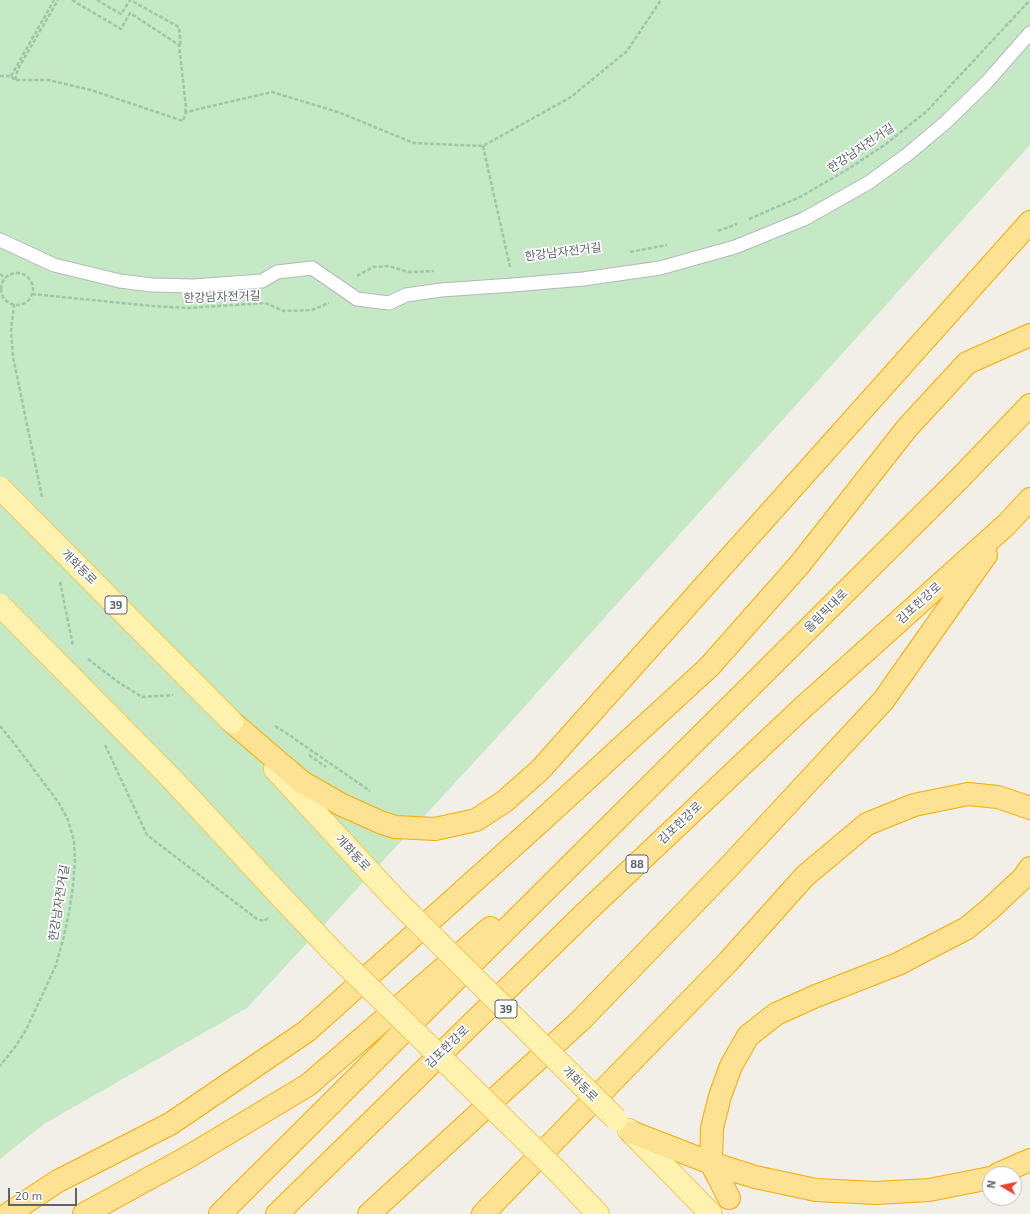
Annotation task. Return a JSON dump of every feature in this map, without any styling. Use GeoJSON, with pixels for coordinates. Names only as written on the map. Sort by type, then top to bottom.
{"type":"FeatureCollection","features":[{"type":"Feature","properties":{"kind":"highway"},"geometry":{"type":"LineString","coordinates":[[232,722],[302,782],[342,804],[380,822],[395,827],[435,829],[476,820],[505,801],[540,770],[1030,222]]}},
{"type":"Feature","properties":{"kind":"highway"},"geometry":{"type":"LineString","coordinates":[[8,1214],[58,1181],[170,1124],[307,1031],[710,667],[800,564],[907,428],[967,364],[1030,335]]}},
{"type":"Feature","properties":{"kind":"highway","name":"올림픽대로"},"geometry":{"type":"LineString","coordinates":[[621,816],[949,489],[1030,405]]}},
{"type":"Feature","properties":{"kind":"highway","name":"88"},"geometry":{"type":"LineString","coordinates":[[1007,524],[1030,499]]}},
{"type":"Feature","properties":{"kind":"highway"},"geometry":{"type":"LineString","coordinates":[[369,1214],[580,1020],[727,869],[883,701],[1007,524]]}},
{"type":"Feature","properties":{"kind":"highway","name":"김포한강로"},"geometry":{"type":"LineString","coordinates":[[277,1214],[584,914],[799,711],[1007,524]]}},
{"type":"Feature","properties":{"kind":"highway"},"geometry":{"type":"LineString","coordinates":[[483,1214],[728,962],[805,876],[867,824],[914,805],[968,794],[998,797],[1030,808]]}},
{"type":"Feature","properties":{"kind":"highway"},"geometry":{"type":"LineString","coordinates":[[84,1214],[188,1157],[308,1085],[419,988],[621,816]]}},
{"type":"Feature","properties":{"kind":"highway"},"geometry":{"type":"LineString","coordinates":[[220,1214],[621,816]]}},
{"type":"Feature","properties":{"kind":"highway"},"geometry":{"type":"LineString","coordinates":[[729,1198],[711,1163],[712,1128],[720,1096],[731,1066],[748,1036],[776,1014],[816,996],[898,964],[967,928],[1024,877],[1030,868]]}},
{"type":"Feature","properties":{"kind":"highway"},"geometry":{"type":"LineString","coordinates":[[624,1126],[711,1163],[755,1177],[816,1190],[876,1192],[929,1190],[982,1180]]}},
{"type":"Feature","properties":{"kind":"highway"},"geometry":{"type":"LineString","coordinates":[[1016,1166],[1030,1160]]}},
{"type":"Feature","properties":{"kind":"main road","name":"개화동로"},"geometry":{"type":"LineString","coordinates":[[0,488],[232,722],[395,899],[711,1214]]}},
{"type":"Feature","properties":{"kind":"main road"},"geometry":{"type":"LineString","coordinates":[[0,605],[173,780],[336,954],[556,1170],[598,1214]]}},
{"type":"Feature","properties":{"kind":"lane"},"geometry":{"type":"LineString","coordinates":[[0,240],[54,265],[120,281],[152,285],[193,286],[262,281],[277,272],[312,268],[357,299],[389,303],[406,295],[441,290],[583,279],[660,268],[735,247],[804,219],[868,183],[908,154],[946,122],[986,83],[1030,33]]}},
{"type":"Feature","properties":{"kind":"path"},"geometry":{"type":"LineString","coordinates":[[11,76],[54,0]]}},
{"type":"Feature","properties":{"kind":"path"},"geometry":{"type":"LineString","coordinates":[[15,80],[18,69],[58,0]]}},
{"type":"Feature","properties":{"kind":"path"},"geometry":{"type":"LineString","coordinates":[[72,0],[121,28],[130,14],[180,45],[186,107],[183,121]]}},
{"type":"Feature","properties":{"kind":"path"},"geometry":{"type":"LineString","coordinates":[[96,0],[121,14],[130,0],[179,27],[186,112],[183,121]]}},
{"type":"Feature","properties":{"kind":"path"},"geometry":{"type":"LineString","coordinates":[[186,112],[272,92],[338,112],[414,143],[483,146],[571,98],[627,51],[661,0]]}},
{"type":"Feature","properties":{"kind":"path","name":"한강남자전거길"},"geometry":{"type":"LineString","coordinates":[[747,220],[800,197],[845,171],[886,144],[927,111],[1030,0]]}},
{"type":"Feature","properties":{"kind":"path"},"geometry":{"type":"LineString","coordinates":[[0,76],[11,76],[15,80],[48,80],[84,88],[183,121]]}},
{"type":"Feature","properties":{"kind":"path","name":"한강남자전거길"},"geometry":{"type":"LineString","coordinates":[[483,146],[510,267],[503,267]]}},
{"type":"Feature","properties":{"kind":"path"},"geometry":{"type":"LineString","coordinates":[[713,233],[740,223]]}},
{"type":"Feature","properties":{"kind":"path"},"geometry":{"type":"LineString","coordinates":[[627,252],[671,244]]}},
{"type":"Feature","properties":{"kind":"path","name":"한강남자전거길"},"geometry":{"type":"LineString","coordinates":[[32,294],[152,306],[188,308],[265,303],[284,311],[312,310],[332,302],[341,287],[373,268],[389,266],[408,272],[439,270]]}},
{"type":"Feature","properties":{"kind":"path"},"geometry":{"type":"LineString","coordinates":[[13,273],[23,274],[30,280],[32,285],[32,294],[25,302],[14,304],[6,300],[3,296],[1,287],[5,278],[13,273]]}},
{"type":"Feature","properties":{"kind":"path"},"geometry":{"type":"LineString","coordinates":[[0,274],[5,278]]}},
{"type":"Feature","properties":{"kind":"path"},"geometry":{"type":"LineString","coordinates":[[14,304],[11,331],[13,357],[43,502]]}},
{"type":"Feature","properties":{"kind":"path"},"geometry":{"type":"LineString","coordinates":[[59,579],[74,648]]}},
{"type":"Feature","properties":{"kind":"path","name":"한강남자전거길"},"geometry":{"type":"LineString","coordinates":[[0,726],[59,803],[68,820],[74,841],[75,860],[69,913],[56,965],[26,1030],[0,1066]]}},
{"type":"Feature","properties":{"kind":"path"},"geometry":{"type":"LineString","coordinates":[[104,744],[147,834],[257,919],[264,921],[272,914]]}},
{"type":"Feature","properties":{"kind":"path"},"geometry":{"type":"LineString","coordinates":[[307,754],[332,771]]}},
{"type":"Feature","properties":{"kind":"green space"},"geometry":{"type":"Polygon","coordinates":[[[0,0],[1030,0],[1030,145],[489,746],[247,1008],[44,1124],[0,1159],[0,0]]]}}]}
